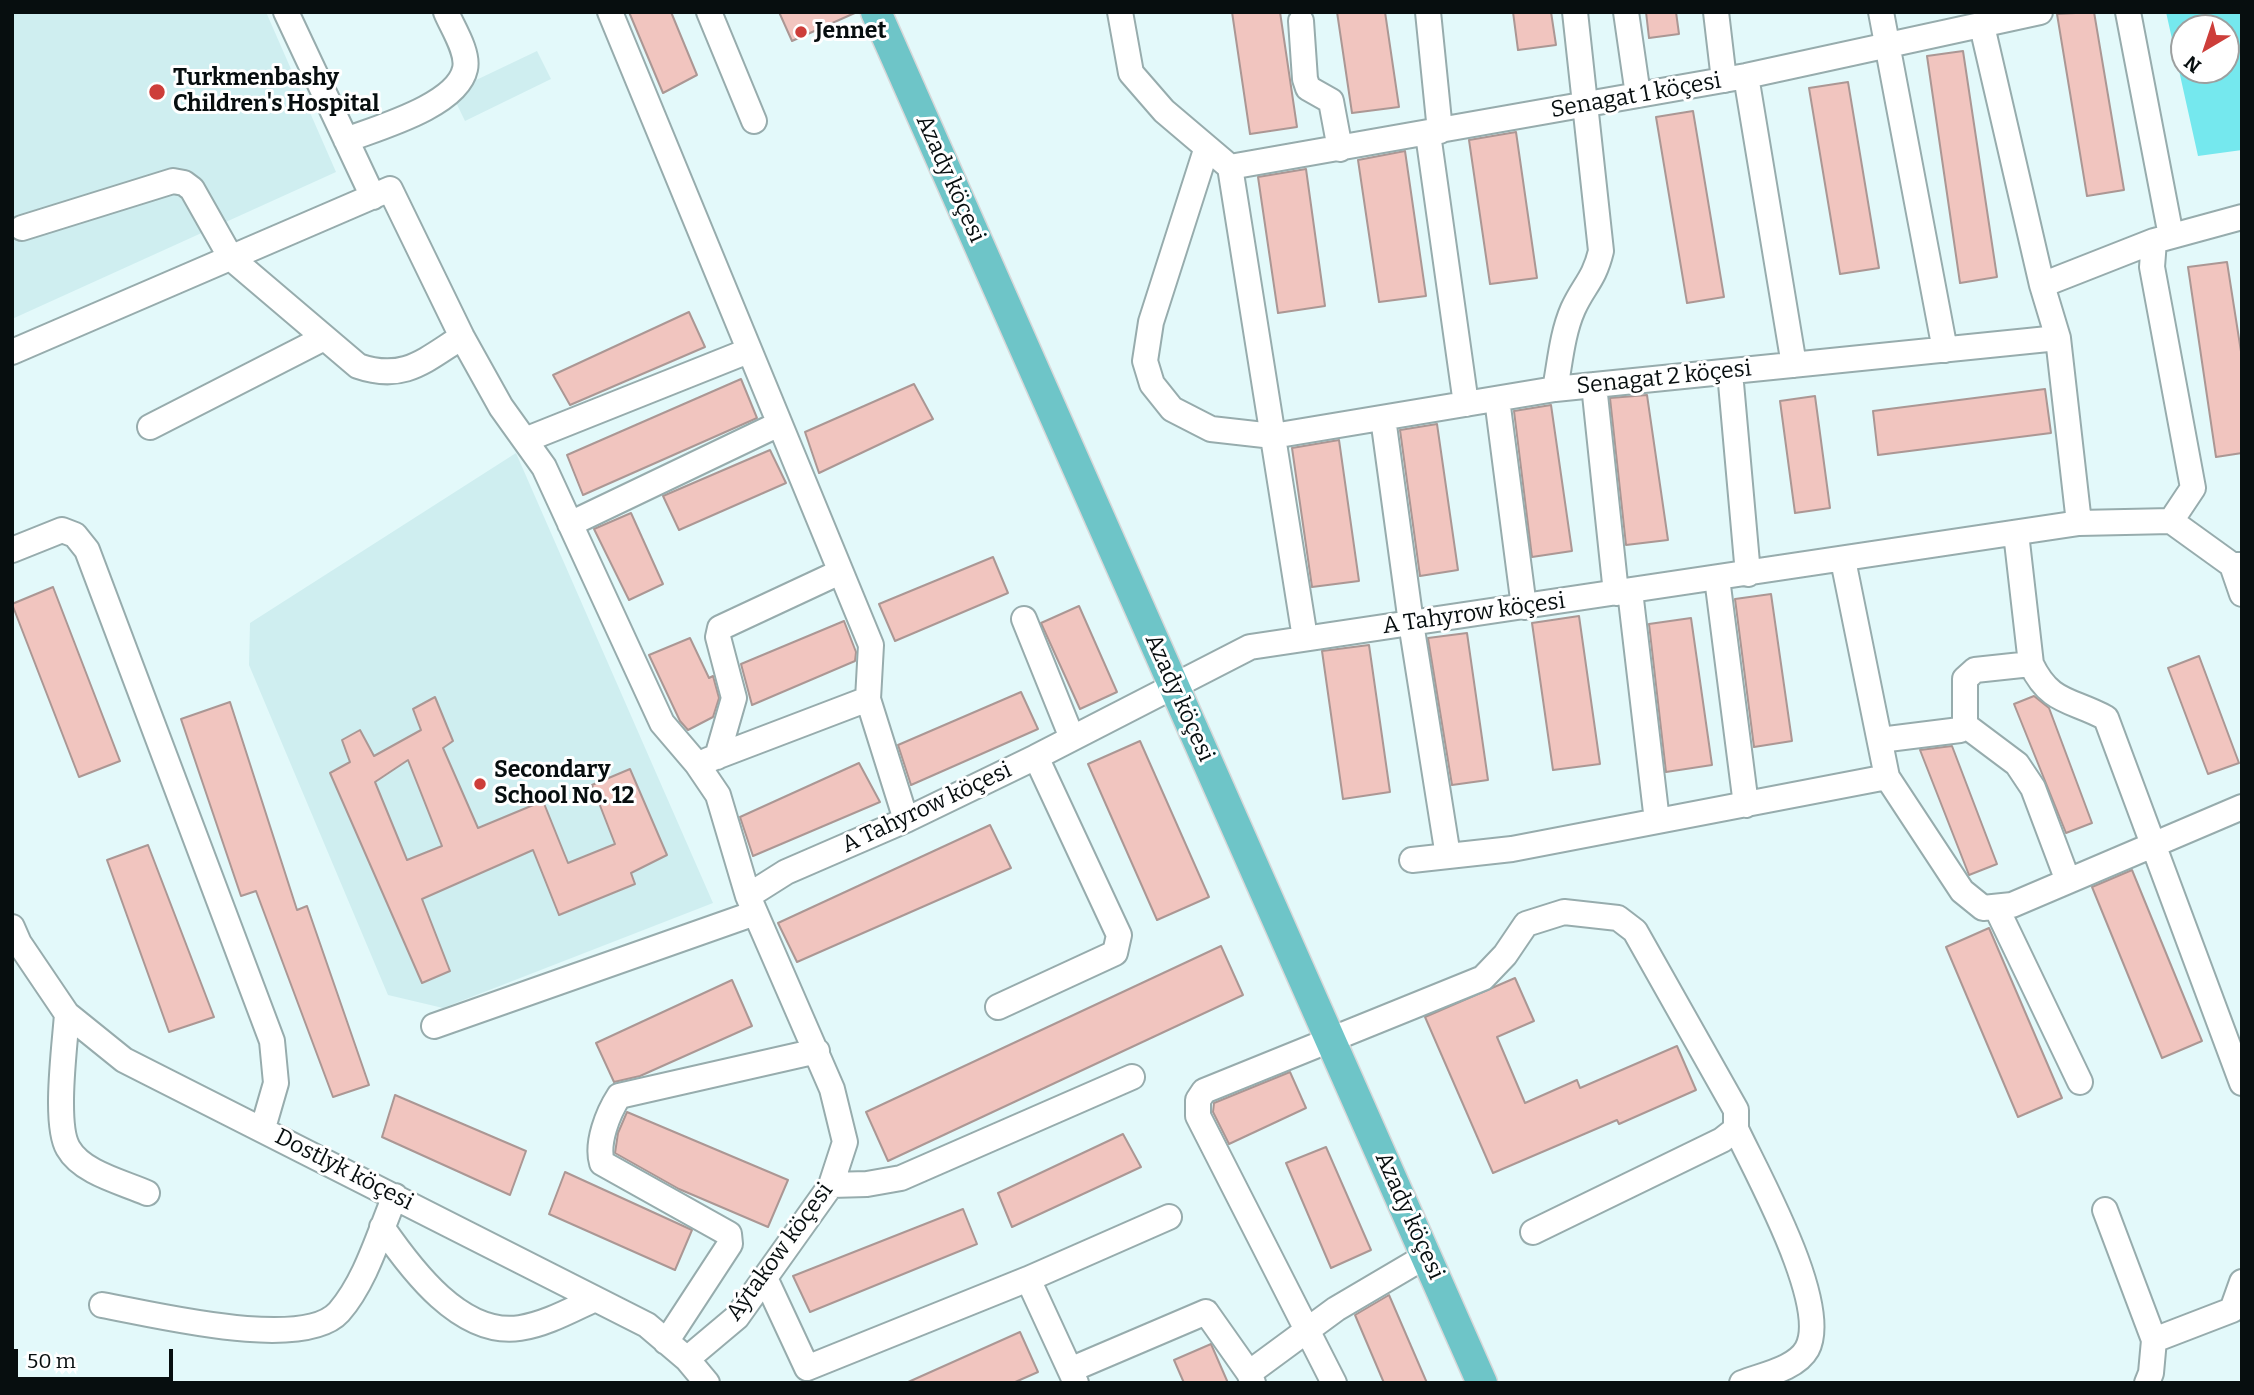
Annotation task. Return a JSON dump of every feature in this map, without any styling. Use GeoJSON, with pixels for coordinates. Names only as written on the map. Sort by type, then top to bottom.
{"type":"FeatureCollection","features":[{"type":"Feature","properties":{"kind":"main road","name":"Azady köçesi"},"geometry":{"type":"LineString","coordinates":[[876,12],[1482,1383]]}},
{"type":"Feature","properties":{"kind":"street"},"geometry":{"type":"LineString","coordinates":[[12,352],[373,197],[286,12]]}},
{"type":"Feature","properties":{"kind":"street"},"geometry":{"type":"LineString","coordinates":[[346,140],[433,105],[454,86],[465,69],[446,12]]}},
{"type":"Feature","properties":{"kind":"street"},"geometry":{"type":"LineString","coordinates":[[610,12],[871,645],[868,699],[906,820]]}},
{"type":"Feature","properties":{"kind":"street"},"geometry":{"type":"LineString","coordinates":[[709,12],[754,121]]}},
{"type":"Feature","properties":{"kind":"street"},"geometry":{"type":"LineString","coordinates":[[1120,12],[1131,73],[1164,111],[1206,150],[1230,167],[1305,638]]}},
{"type":"Feature","properties":{"kind":"street"},"geometry":{"type":"LineString","coordinates":[[1428,12],[1434,132],[1466,404]]}},
{"type":"Feature","properties":{"kind":"street"},"geometry":{"type":"LineString","coordinates":[[1555,389],[1567,327],[1574,308],[1595,275],[1601,251],[1575,12]]}},
{"type":"Feature","properties":{"kind":"street"},"geometry":{"type":"LineString","coordinates":[[1626,12],[1638,95]]}},
{"type":"Feature","properties":{"kind":"street"},"geometry":{"type":"LineString","coordinates":[[1716,12],[1735,78],[1794,365]]}},
{"type":"Feature","properties":{"kind":"street"},"geometry":{"type":"LineString","coordinates":[[1881,12],[1945,350]]}},
{"type":"Feature","properties":{"kind":"street","name":"Senagat 1 köçesi"},"geometry":{"type":"LineString","coordinates":[[1230,167],[1735,78],[2040,12]]}},
{"type":"Feature","properties":{"kind":"street"},"geometry":{"type":"LineString","coordinates":[[2129,12],[2162,239],[2152,267],[2193,488],[2171,521],[2237,565],[2242,594]]}},
{"type":"Feature","properties":{"kind":"street"},"geometry":{"type":"LineString","coordinates":[[1997,20],[2042,285],[2058,338],[2079,523]]}},
{"type":"Feature","properties":{"kind":"street"},"geometry":{"type":"LineString","coordinates":[[1301,21],[1305,79],[1308,88],[1331,101],[1340,149]]}},
{"type":"Feature","properties":{"kind":"street","name":"Senagat 2 köçesi"},"geometry":{"type":"LineString","coordinates":[[1206,150],[1151,322],[1145,360],[1152,384],[1172,409],[1211,429],[1273,436],[1555,389],[2058,338]]}},
{"type":"Feature","properties":{"kind":"street"},"geometry":{"type":"LineString","coordinates":[[22,228],[173,181],[184,183],[192,189],[231,258],[358,366],[380,374],[408,370],[463,337]]}},
{"type":"Feature","properties":{"kind":"street","name":"Aýtakow köçesi"},"geometry":{"type":"LineString","coordinates":[[373,197],[390,190],[501,407],[544,467],[662,723],[707,760],[751,905],[832,1089],[845,1142],[831,1185],[766,1280],[737,1317],[687,1359]]}},
{"type":"Feature","properties":{"kind":"street"},"geometry":{"type":"LineString","coordinates":[[2042,285],[2162,239],[2242,217]]}},
{"type":"Feature","properties":{"kind":"street"},"geometry":{"type":"LineString","coordinates":[[149,427],[324,338]]}},
{"type":"Feature","properties":{"kind":"street"},"geometry":{"type":"LineString","coordinates":[[525,440],[748,351]]}},
{"type":"Feature","properties":{"kind":"street"},"geometry":{"type":"LineString","coordinates":[[1730,372],[1748,574]]}},
{"type":"Feature","properties":{"kind":"street"},"geometry":{"type":"LineString","coordinates":[[1594,386],[1657,821]]}},
{"type":"Feature","properties":{"kind":"street"},"geometry":{"type":"LineString","coordinates":[[1497,399],[1524,607]]}},
{"type":"Feature","properties":{"kind":"street"},"geometry":{"type":"LineString","coordinates":[[1383,418],[1411,623],[1448,856]]}},
{"type":"Feature","properties":{"kind":"street"},"geometry":{"type":"LineString","coordinates":[[570,524],[779,424]]}},
{"type":"Feature","properties":{"kind":"street","name":"A Tahyrow köçesi"},"geometry":{"type":"LineString","coordinates":[[434,1026],[751,905],[786,872],[906,820],[1036,757],[1250,646],[2079,523],[2171,521]]}},
{"type":"Feature","properties":{"kind":"street"},"geometry":{"type":"LineString","coordinates":[[12,550],[62,530],[75,535],[87,550],[272,1041],[276,1083],[263,1128]]}},
{"type":"Feature","properties":{"kind":"street"},"geometry":{"type":"LineString","coordinates":[[2016,533],[2031,664],[2039,681],[2052,695],[2065,703],[2084,706],[2106,718],[2153,843],[2233,1034],[2242,1083]]}},
{"type":"Feature","properties":{"kind":"street"},"geometry":{"type":"LineString","coordinates":[[1843,560],[1886,777],[1962,891],[1983,908],[2012,905],[2242,807]]}},
{"type":"Feature","properties":{"kind":"street"},"geometry":{"type":"LineString","coordinates":[[707,760],[734,698],[718,637],[720,628],[840,572]]}},
{"type":"Feature","properties":{"kind":"street"},"geometry":{"type":"LineString","coordinates":[[1717,578],[1746,805]]}},
{"type":"Feature","properties":{"kind":"street"},"geometry":{"type":"LineString","coordinates":[[1024,619],[1072,738]]}},
{"type":"Feature","properties":{"kind":"street"},"geometry":{"type":"LineString","coordinates":[[1880,740],[1960,730],[1965,725],[1965,679],[1975,670],[2031,664]]}},
{"type":"Feature","properties":{"kind":"street"},"geometry":{"type":"LineString","coordinates":[[707,760],[868,699]]}},
{"type":"Feature","properties":{"kind":"street"},"geometry":{"type":"LineString","coordinates":[[1965,725],[2017,764],[2033,788],[2068,881]]}},
{"type":"Feature","properties":{"kind":"street"},"geometry":{"type":"LineString","coordinates":[[998,1007],[1115,953],[1119,935],[1036,757]]}},
{"type":"Feature","properties":{"kind":"street"},"geometry":{"type":"LineString","coordinates":[[1412,860],[1513,849],[1886,777]]}},
{"type":"Feature","properties":{"kind":"street"},"geometry":{"type":"LineString","coordinates":[[1996,906],[2080,1082]]}},
{"type":"Feature","properties":{"kind":"street"},"geometry":{"type":"LineString","coordinates":[[1334,1383],[1197,1108],[1204,1091],[1483,978],[1505,955],[1526,925],[1564,912],[1618,918],[1635,931],[1736,1110],[1736,1129],[1801,1268],[1812,1324],[1807,1349],[1792,1364],[1742,1383]]}},
{"type":"Feature","properties":{"kind":"street","name":"Dostlyk köçesi"},"geometry":{"type":"LineString","coordinates":[[12,927],[19,943],[67,1014],[124,1060],[263,1128],[647,1325],[687,1359],[706,1383]]}},
{"type":"Feature","properties":{"kind":"street"},"geometry":{"type":"LineString","coordinates":[[67,1014],[61,1121],[68,1148],[92,1170],[147,1193]]}},
{"type":"Feature","properties":{"kind":"street"},"geometry":{"type":"LineString","coordinates":[[666,1342],[730,1244],[729,1234],[602,1163],[599,1152],[611,1107],[619,1096],[817,1051]]}},
{"type":"Feature","properties":{"kind":"street"},"geometry":{"type":"LineString","coordinates":[[831,1185],[867,1184],[901,1178],[1132,1077]]}},
{"type":"Feature","properties":{"kind":"street"},"geometry":{"type":"LineString","coordinates":[[1533,1232],[1723,1140],[1736,1129]]}},
{"type":"Feature","properties":{"kind":"street"},"geometry":{"type":"LineString","coordinates":[[103,1305],[260,1332],[309,1328],[337,1315],[354,1292],[395,1196]]}},
{"type":"Feature","properties":{"kind":"street"},"geometry":{"type":"LineString","coordinates":[[2105,1210],[2154,1340],[2151,1373],[2147,1383]]}},
{"type":"Feature","properties":{"kind":"street"},"geometry":{"type":"LineString","coordinates":[[766,1280],[810,1375],[1169,1217]]}},
{"type":"Feature","properties":{"kind":"street"},"geometry":{"type":"LineString","coordinates":[[382,1227],[408,1265],[439,1299],[487,1325],[516,1329],[536,1325],[595,1299]]}},
{"type":"Feature","properties":{"kind":"street"},"geometry":{"type":"LineString","coordinates":[[1028,1279],[1073,1376],[1206,1312],[1251,1378],[1336,1309],[1426,1256]]}},
{"type":"Feature","properties":{"kind":"street"},"geometry":{"type":"LineString","coordinates":[[2154,1340],[2232,1310],[2242,1282]]}},
{"type":"Feature","properties":{"kind":"shaded area","name":"Turkmenbashy Children's Hospital"},"geometry":{"type":"Polygon","coordinates":[[[12,12],[266,12],[336,172],[12,319],[12,12]]]}},
{"type":"Feature","properties":{"kind":"shaded area"},"geometry":{"type":"Polygon","coordinates":[[[2166,12],[2242,12],[2242,150],[2198,156],[2182,84],[2240,84],[2240,14],[2170,14],[2170,30],[2166,12]]]}},
{"type":"Feature","properties":{"kind":"shaded area"},"geometry":{"type":"Polygon","coordinates":[[[537,51],[551,79],[465,121],[451,92],[537,51]]]}},
{"type":"Feature","properties":{"kind":"shaded area","name":"Secondary School No. 12"},"geometry":{"type":"Polygon","coordinates":[[[516,453],[713,903],[443,1008],[388,995],[249,665],[250,623],[516,453]]]}},
{"type":"Feature","properties":{"kind":"building"},"geometry":{"type":"Polygon","coordinates":[[[629,12],[671,12],[697,75],[663,93],[629,12]]]}},
{"type":"Feature","properties":{"kind":"building","name":"Jennet"},"geometry":{"type":"Polygon","coordinates":[[[779,12],[857,12],[792,41],[779,12]]]}},
{"type":"Feature","properties":{"kind":"building"},"geometry":{"type":"Polygon","coordinates":[[[1232,12],[1280,12],[1297,127],[1250,134],[1232,12]]]}},
{"type":"Feature","properties":{"kind":"building"},"geometry":{"type":"Polygon","coordinates":[[[1337,12],[1385,12],[1399,107],[1352,113],[1337,12]]]}},
{"type":"Feature","properties":{"kind":"building"},"geometry":{"type":"Polygon","coordinates":[[[1513,12],[1551,12],[1556,45],[1518,50],[1513,12]]]}},
{"type":"Feature","properties":{"kind":"building"},"geometry":{"type":"Polygon","coordinates":[[[1646,12],[1676,12],[1679,34],[1649,38],[1646,12]]]}},
{"type":"Feature","properties":{"kind":"building"},"geometry":{"type":"Polygon","coordinates":[[[2094,12],[2124,190],[2087,196],[2057,14],[2094,12]]]}},
{"type":"Feature","properties":{"kind":"building"},"geometry":{"type":"Polygon","coordinates":[[[1963,51],[1997,277],[1960,283],[1927,56],[1963,51]]]}},
{"type":"Feature","properties":{"kind":"building"},"geometry":{"type":"Polygon","coordinates":[[[1848,82],[1879,268],[1840,274],[1809,88],[1848,82]]]}},
{"type":"Feature","properties":{"kind":"building"},"geometry":{"type":"Polygon","coordinates":[[[1693,111],[1724,297],[1687,303],[1656,117],[1693,111]]]}},
{"type":"Feature","properties":{"kind":"building"},"geometry":{"type":"Polygon","coordinates":[[[1516,132],[1537,278],[1490,284],[1469,140],[1516,132]]]}},
{"type":"Feature","properties":{"kind":"building"},"geometry":{"type":"Polygon","coordinates":[[[1405,151],[1426,296],[1379,302],[1358,160],[1405,151]]]}},
{"type":"Feature","properties":{"kind":"building"},"geometry":{"type":"Polygon","coordinates":[[[1306,169],[1325,306],[1278,313],[1258,177],[1306,169]]]}},
{"type":"Feature","properties":{"kind":"building"},"geometry":{"type":"Polygon","coordinates":[[[2227,262],[2242,358],[2242,453],[2216,457],[2188,267],[2227,262]]]}},
{"type":"Feature","properties":{"kind":"building"},"geometry":{"type":"Polygon","coordinates":[[[689,312],[705,347],[570,405],[553,375],[689,312]]]}},
{"type":"Feature","properties":{"kind":"building"},"geometry":{"type":"Polygon","coordinates":[[[741,379],[757,418],[583,495],[567,455],[741,379]]]}},
{"type":"Feature","properties":{"kind":"building"},"geometry":{"type":"Polygon","coordinates":[[[914,384],[933,419],[819,473],[805,432],[914,384]]]}},
{"type":"Feature","properties":{"kind":"building"},"geometry":{"type":"Polygon","coordinates":[[[2045,389],[2051,433],[1878,455],[1873,411],[2045,389]]]}},
{"type":"Feature","properties":{"kind":"building"},"geometry":{"type":"Polygon","coordinates":[[[1647,395],[1668,540],[1626,545],[1610,398],[1647,395]]]}},
{"type":"Feature","properties":{"kind":"building"},"geometry":{"type":"Polygon","coordinates":[[[1815,396],[1830,508],[1795,513],[1780,401],[1815,396]]]}},
{"type":"Feature","properties":{"kind":"building"},"geometry":{"type":"Polygon","coordinates":[[[1551,405],[1572,551],[1532,557],[1514,411],[1551,405]]]}},
{"type":"Feature","properties":{"kind":"building"},"geometry":{"type":"Polygon","coordinates":[[[1437,424],[1458,570],[1420,576],[1400,430],[1437,424]]]}},
{"type":"Feature","properties":{"kind":"building"},"geometry":{"type":"Polygon","coordinates":[[[1339,440],[1359,581],[1312,587],[1292,448],[1339,440]]]}},
{"type":"Feature","properties":{"kind":"building"},"geometry":{"type":"Polygon","coordinates":[[[770,450],[786,483],[679,530],[663,496],[770,450]]]}},
{"type":"Feature","properties":{"kind":"building"},"geometry":{"type":"Polygon","coordinates":[[[631,513],[663,584],[629,600],[594,529],[631,513]]]}},
{"type":"Feature","properties":{"kind":"building"},"geometry":{"type":"Polygon","coordinates":[[[993,557],[1008,593],[895,641],[879,604],[993,557]]]}},
{"type":"Feature","properties":{"kind":"building"},"geometry":{"type":"Polygon","coordinates":[[[53,587],[120,761],[79,777],[12,604],[53,587]]]}},
{"type":"Feature","properties":{"kind":"building"},"geometry":{"type":"Polygon","coordinates":[[[1771,594],[1792,741],[1754,747],[1735,599],[1771,594]]]}},
{"type":"Feature","properties":{"kind":"building"},"geometry":{"type":"Polygon","coordinates":[[[1079,606],[1117,692],[1080,709],[1041,623],[1079,606]]]}},
{"type":"Feature","properties":{"kind":"building"},"geometry":{"type":"Polygon","coordinates":[[[1579,616],[1600,764],[1553,770],[1532,623],[1579,616]]]}},
{"type":"Feature","properties":{"kind":"building"},"geometry":{"type":"Polygon","coordinates":[[[1691,618],[1712,765],[1666,772],[1649,624],[1691,618]]]}},
{"type":"Feature","properties":{"kind":"building"},"geometry":{"type":"Polygon","coordinates":[[[844,621],[856,652],[855,661],[752,705],[741,664],[844,621]]]}},
{"type":"Feature","properties":{"kind":"building"},"geometry":{"type":"Polygon","coordinates":[[[1467,633],[1488,780],[1452,785],[1428,638],[1467,633]]]}},
{"type":"Feature","properties":{"kind":"building"},"geometry":{"type":"Polygon","coordinates":[[[690,638],[709,678],[713,676],[719,698],[713,717],[688,730],[680,721],[649,655],[690,638]]]}},
{"type":"Feature","properties":{"kind":"building"},"geometry":{"type":"Polygon","coordinates":[[[1369,645],[1390,792],[1343,799],[1322,651],[1369,645]]]}},
{"type":"Feature","properties":{"kind":"building"},"geometry":{"type":"Polygon","coordinates":[[[2199,656],[2239,763],[2208,774],[2168,668],[2199,656]]]}},
{"type":"Feature","properties":{"kind":"building"},"geometry":{"type":"Polygon","coordinates":[[[1021,692],[1038,729],[911,785],[898,745],[1021,692]]]}},
{"type":"Feature","properties":{"kind":"building"},"geometry":{"type":"Polygon","coordinates":[[[2034,696],[2049,708],[2092,823],[2066,833],[2014,704],[2034,696]]]}},
{"type":"Feature","properties":{"kind":"building"},"geometry":{"type":"Polygon","coordinates":[[[435,697],[453,741],[443,748],[478,828],[543,801],[568,863],[615,844],[592,785],[630,769],[667,855],[631,873],[635,884],[559,915],[533,850],[422,899],[450,971],[422,983],[330,773],[350,762],[342,740],[360,730],[374,756],[421,730],[413,709],[435,697]],[[408,760],[375,782],[407,860],[442,846],[408,760]]]}},
{"type":"Feature","properties":{"kind":"building"},"geometry":{"type":"Polygon","coordinates":[[[230,702],[297,910],[307,906],[369,1085],[333,1097],[256,891],[241,896],[181,719],[230,702]]]}},
{"type":"Feature","properties":{"kind":"building"},"geometry":{"type":"Polygon","coordinates":[[[1140,741],[1209,897],[1157,920],[1088,764],[1140,741]]]}},
{"type":"Feature","properties":{"kind":"building"},"geometry":{"type":"Polygon","coordinates":[[[1952,746],[1997,864],[1969,875],[1920,750],[1952,746]]]}},
{"type":"Feature","properties":{"kind":"building"},"geometry":{"type":"Polygon","coordinates":[[[859,763],[880,802],[753,856],[740,817],[859,763]]]}},
{"type":"Feature","properties":{"kind":"building"},"geometry":{"type":"Polygon","coordinates":[[[990,825],[1011,868],[797,962],[778,923],[990,825]]]}},
{"type":"Feature","properties":{"kind":"building"},"geometry":{"type":"Polygon","coordinates":[[[148,845],[214,1017],[169,1032],[107,860],[148,845]]]}},
{"type":"Feature","properties":{"kind":"building"},"geometry":{"type":"Polygon","coordinates":[[[2132,870],[2202,1041],[2162,1058],[2092,887],[2132,870]]]}},
{"type":"Feature","properties":{"kind":"building"},"geometry":{"type":"Polygon","coordinates":[[[1989,928],[2062,1098],[2018,1117],[1946,947],[1989,928]]]}},
{"type":"Feature","properties":{"kind":"building"},"geometry":{"type":"Polygon","coordinates":[[[1221,946],[1243,995],[888,1161],[866,1112],[1221,946]]]}},
{"type":"Feature","properties":{"kind":"building"},"geometry":{"type":"Polygon","coordinates":[[[1515,978],[1534,1021],[1497,1037],[1525,1103],[1577,1080],[1580,1088],[1677,1046],[1696,1090],[1619,1124],[1617,1120],[1493,1173],[1425,1017],[1515,978]]]}},
{"type":"Feature","properties":{"kind":"building"},"geometry":{"type":"Polygon","coordinates":[[[732,980],[752,1026],[640,1076],[614,1082],[596,1043],[732,980]]]}},
{"type":"Feature","properties":{"kind":"building"},"geometry":{"type":"Polygon","coordinates":[[[1290,1072],[1306,1108],[1229,1144],[1213,1112],[1214,1103],[1290,1072]]]}},
{"type":"Feature","properties":{"kind":"building"},"geometry":{"type":"Polygon","coordinates":[[[395,1095],[526,1151],[510,1195],[382,1137],[395,1095]]]}},
{"type":"Feature","properties":{"kind":"building"},"geometry":{"type":"Polygon","coordinates":[[[627,1112],[788,1180],[768,1227],[679,1189],[615,1153],[618,1133],[627,1112]]]}},
{"type":"Feature","properties":{"kind":"building"},"geometry":{"type":"Polygon","coordinates":[[[1123,1134],[1141,1167],[1012,1227],[998,1193],[1123,1134]]]}},
{"type":"Feature","properties":{"kind":"building"},"geometry":{"type":"Polygon","coordinates":[[[1326,1147],[1371,1250],[1331,1268],[1286,1163],[1326,1147]]]}},
{"type":"Feature","properties":{"kind":"building"},"geometry":{"type":"Polygon","coordinates":[[[565,1172],[692,1230],[675,1270],[549,1214],[565,1172]]]}},
{"type":"Feature","properties":{"kind":"building"},"geometry":{"type":"Polygon","coordinates":[[[963,1209],[977,1244],[810,1312],[793,1276],[963,1209]]]}},
{"type":"Feature","properties":{"kind":"building"},"geometry":{"type":"Polygon","coordinates":[[[1389,1295],[1427,1383],[1384,1383],[1355,1315],[1389,1295]]]}},
{"type":"Feature","properties":{"kind":"building"},"geometry":{"type":"Polygon","coordinates":[[[1020,1332],[1038,1372],[1013,1383],[906,1383],[1020,1332]]]}},
{"type":"Feature","properties":{"kind":"building"},"geometry":{"type":"Polygon","coordinates":[[[1211,1344],[1228,1383],[1184,1383],[1174,1360],[1211,1344]]]}},
{"type":"Feature","properties":{"kind":"place","name":"Jennet"},"geometry":{"type":"Point","coordinates":[801,32]}},
{"type":"Feature","properties":{"kind":"place","name":"Turkmenbashy Children's Hospital"},"geometry":{"type":"Point","coordinates":[157,92]}},
{"type":"Feature","properties":{"kind":"place","name":"Secondary School No. 12"},"geometry":{"type":"Point","coordinates":[480,784]}}]}
